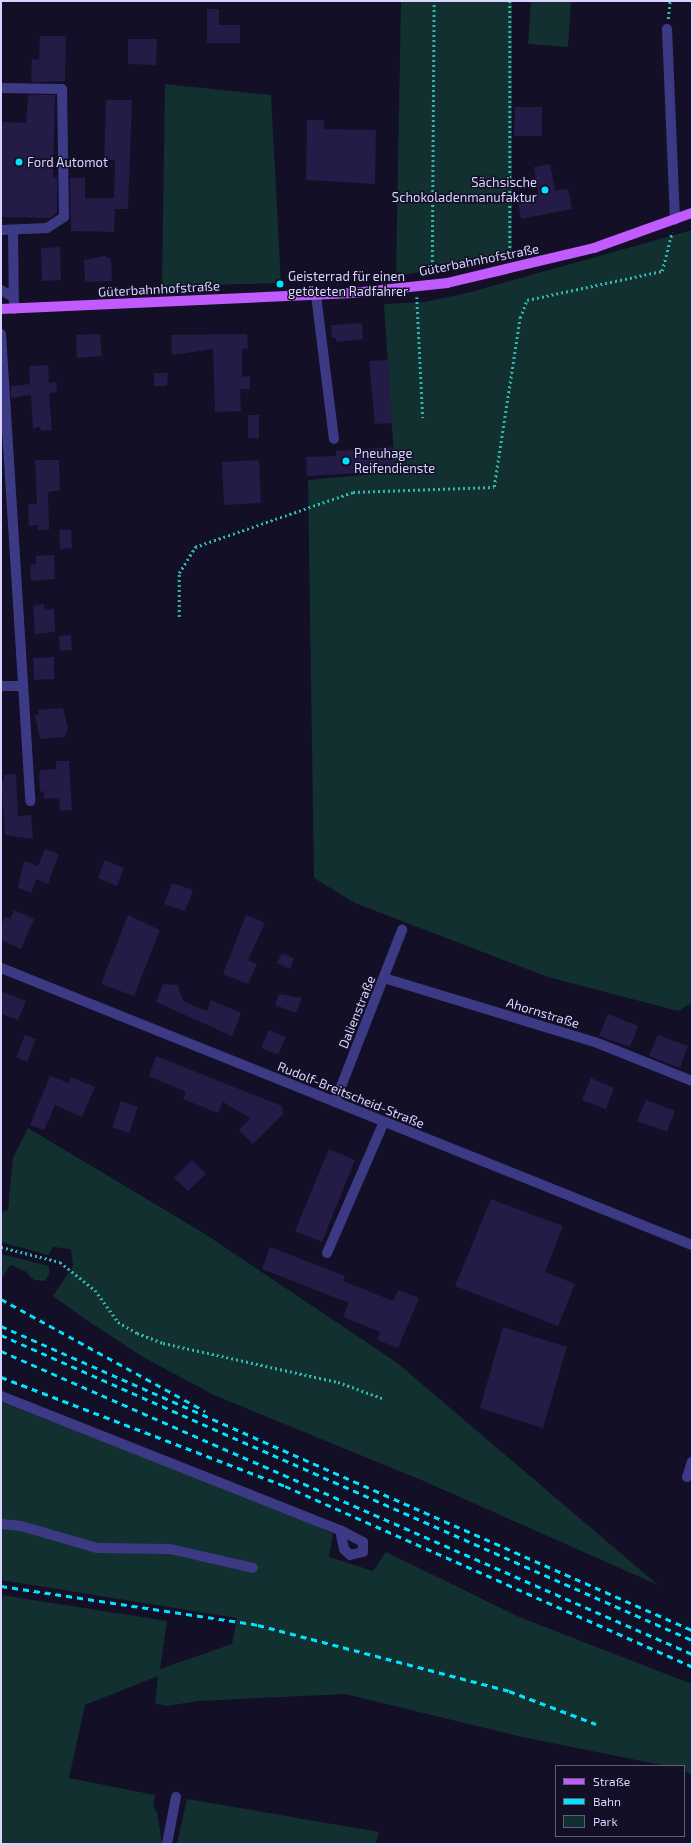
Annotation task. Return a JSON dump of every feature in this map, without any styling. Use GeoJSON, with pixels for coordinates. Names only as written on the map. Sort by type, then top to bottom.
{"type":"FeatureCollection","features":[{"type":"Feature","properties":{"kind":"main road","name":"Güterbahnhofstraße"},"geometry":{"type":"LineString","coordinates":[[1,309],[316,295],[432,284],[510,270],[594,248],[692,213]]}},
{"type":"Feature","properties":{"kind":"street"},"geometry":{"type":"LineString","coordinates":[[667,29],[675,220]]}},
{"type":"Feature","properties":{"kind":"street"},"geometry":{"type":"LineString","coordinates":[[1,88],[62,89],[64,217],[47,228],[13,231],[1,230]]}},
{"type":"Feature","properties":{"kind":"street"},"geometry":{"type":"LineString","coordinates":[[13,231],[14,309]]}},
{"type":"Feature","properties":{"kind":"street"},"geometry":{"type":"LineString","coordinates":[[1,290],[13,297]]}},
{"type":"Feature","properties":{"kind":"street"},"geometry":{"type":"LineString","coordinates":[[316,295],[334,439]]}},
{"type":"Feature","properties":{"kind":"street"},"geometry":{"type":"LineString","coordinates":[[1,334],[20,686],[25,696],[30,801]]}},
{"type":"Feature","properties":{"kind":"street"},"geometry":{"type":"LineString","coordinates":[[1,686],[20,686]]}},
{"type":"Feature","properties":{"kind":"street","name":"Dalienstraße"},"geometry":{"type":"LineString","coordinates":[[335,1102],[402,930]]}},
{"type":"Feature","properties":{"kind":"street","name":"Rudolf-Breitscheid-Straße"},"geometry":{"type":"LineString","coordinates":[[1,968],[692,1245]]}},
{"type":"Feature","properties":{"kind":"street","name":"Ahornstraße"},"geometry":{"type":"LineString","coordinates":[[384,978],[595,1042],[692,1081]]}},
{"type":"Feature","properties":{"kind":"street"},"geometry":{"type":"LineString","coordinates":[[327,1253],[384,1122]]}},
{"type":"Feature","properties":{"kind":"street"},"geometry":{"type":"LineString","coordinates":[[1,1396],[340,1530]]}},
{"type":"Feature","properties":{"kind":"street"},"geometry":{"type":"LineString","coordinates":[[687,1477],[692,1462]]}},
{"type":"Feature","properties":{"kind":"street"},"geometry":{"type":"LineString","coordinates":[[1,1524],[21,1526],[97,1548],[170,1549],[253,1568]]}},
{"type":"Feature","properties":{"kind":"street"},"geometry":{"type":"LineString","coordinates":[[167,1844],[176,1797]]}},
{"type":"Feature","properties":{"kind":"path"},"geometry":{"type":"LineString","coordinates":[[432,284],[434,1]]}},
{"type":"Feature","properties":{"kind":"path"},"geometry":{"type":"LineString","coordinates":[[510,1],[510,270]]}},
{"type":"Feature","properties":{"kind":"path"},"geometry":{"type":"LineString","coordinates":[[667,29],[670,1]]}},
{"type":"Feature","properties":{"kind":"path"},"geometry":{"type":"LineString","coordinates":[[179,617],[179,573],[194,547],[353,492],[494,487],[520,318],[527,300],[662,271],[675,220]]}},
{"type":"Feature","properties":{"kind":"path"},"geometry":{"type":"LineString","coordinates":[[417,286],[423,418]]}},
{"type":"Feature","properties":{"kind":"path"},"geometry":{"type":"LineString","coordinates":[[1,1247],[60,1262],[95,1290],[118,1322],[144,1336],[338,1382],[382,1398]]}},
{"type":"Feature","properties":{"kind":"green space"},"geometry":{"type":"Polygon","coordinates":[[[401,1],[512,1],[512,256],[396,276],[401,1]]]}},
{"type":"Feature","properties":{"kind":"green space"},"geometry":{"type":"Polygon","coordinates":[[[531,1],[571,1],[568,47],[528,44],[531,1]]]}},
{"type":"Feature","properties":{"kind":"green space"},"geometry":{"type":"Polygon","coordinates":[[[165,84],[271,95],[281,283],[162,286],[165,84]]]}},
{"type":"Feature","properties":{"kind":"green space"},"geometry":{"type":"Polygon","coordinates":[[[692,230],[692,1003],[678,1011],[548,977],[355,903],[314,878],[308,480],[395,472],[384,304],[425,302],[471,292],[692,230]]]}},
{"type":"Feature","properties":{"kind":"green space"},"geometry":{"type":"Polygon","coordinates":[[[28,1128],[205,1234],[396,1362],[658,1585],[426,1482],[214,1395],[143,1357],[53,1296],[73,1266],[71,1249],[53,1247],[48,1255],[1,1242],[1,1212],[8,1210],[13,1158],[28,1128]]]}},
{"type":"Feature","properties":{"kind":"green space"},"geometry":{"type":"Polygon","coordinates":[[[1,1254],[49,1266],[49,1274],[45,1281],[34,1280],[25,1271],[10,1265],[1,1280],[1,1254]]]}},
{"type":"Feature","properties":{"kind":"green space"},"geometry":{"type":"Polygon","coordinates":[[[1,1402],[300,1517],[333,1534],[329,1557],[373,1571],[386,1552],[519,1617],[692,1684],[692,1775],[685,1772],[685,1765],[661,1765],[522,1737],[345,1694],[199,1701],[166,1706],[155,1703],[158,1676],[85,1705],[69,1778],[155,1795],[153,1806],[157,1812],[162,1844],[1,1844],[1,1595],[167,1621],[160,1669],[232,1644],[237,1618],[1,1580],[1,1402]]]}},
{"type":"Feature","properties":{"kind":"green space"},"geometry":{"type":"Polygon","coordinates":[[[187,1799],[379,1832],[375,1844],[177,1844],[187,1799]]]}},
{"type":"Feature","properties":{"kind":"building"},"geometry":{"type":"Polygon","coordinates":[[[207,9],[219,9],[219,25],[240,25],[240,43],[207,43],[207,9]]]}},
{"type":"Feature","properties":{"kind":"building"},"geometry":{"type":"Polygon","coordinates":[[[40,36],[66,36],[65,81],[31,82],[32,59],[39,60],[40,36]]]}},
{"type":"Feature","properties":{"kind":"building"},"geometry":{"type":"Polygon","coordinates":[[[128,39],[157,39],[156,65],[128,64],[128,39]]]}},
{"type":"Feature","properties":{"kind":"building"},"geometry":{"type":"Polygon","coordinates":[[[55,95],[53,178],[57,178],[57,212],[50,218],[1,217],[1,122],[26,123],[28,96],[55,95]]]}},
{"type":"Feature","properties":{"kind":"building"},"geometry":{"type":"Polygon","coordinates":[[[106,100],[132,100],[128,209],[115,209],[114,232],[71,231],[70,178],[85,178],[85,198],[114,198],[115,160],[104,160],[106,100]]]}},
{"type":"Feature","properties":{"kind":"building"},"geometry":{"type":"Polygon","coordinates":[[[515,107],[542,107],[542,136],[514,136],[515,107]]]}},
{"type":"Feature","properties":{"kind":"building"},"geometry":{"type":"Polygon","coordinates":[[[307,120],[324,120],[324,129],[376,130],[375,184],[306,180],[307,120]]]}},
{"type":"Feature","properties":{"kind":"building","name":"Sächsische Schokoladenmanufaktur"},"geometry":{"type":"Polygon","coordinates":[[[550,164],[555,191],[568,189],[572,209],[521,219],[517,197],[538,193],[534,167],[550,164]]]}},
{"type":"Feature","properties":{"kind":"building"},"geometry":{"type":"Polygon","coordinates":[[[60,247],[61,280],[42,281],[41,248],[60,247]]]}},
{"type":"Feature","properties":{"kind":"building"},"geometry":{"type":"Polygon","coordinates":[[[104,256],[111,259],[112,281],[85,282],[84,260],[104,256]]]}},
{"type":"Feature","properties":{"kind":"building"},"geometry":{"type":"Polygon","coordinates":[[[362,323],[363,339],[336,342],[336,338],[332,338],[331,325],[362,323]]]}},
{"type":"Feature","properties":{"kind":"building"},"geometry":{"type":"Polygon","coordinates":[[[100,334],[102,356],[77,358],[76,335],[100,334]]]}},
{"type":"Feature","properties":{"kind":"building"},"geometry":{"type":"Polygon","coordinates":[[[247,334],[248,348],[242,349],[242,377],[250,376],[250,389],[240,389],[241,411],[215,412],[213,349],[172,355],[171,335],[247,334]]]}},
{"type":"Feature","properties":{"kind":"building"},"geometry":{"type":"Polygon","coordinates":[[[388,360],[392,423],[375,424],[369,361],[388,360]]]}},
{"type":"Feature","properties":{"kind":"building"},"geometry":{"type":"Polygon","coordinates":[[[48,365],[49,383],[56,382],[57,392],[49,393],[52,430],[41,431],[40,427],[33,428],[31,395],[11,398],[11,386],[30,384],[29,366],[48,365]]]}},
{"type":"Feature","properties":{"kind":"building"},"geometry":{"type":"Polygon","coordinates":[[[154,373],[168,373],[167,386],[154,386],[154,373]]]}},
{"type":"Feature","properties":{"kind":"building"},"geometry":{"type":"Polygon","coordinates":[[[248,415],[259,415],[259,438],[248,438],[248,415]]]}},
{"type":"Feature","properties":{"kind":"building"},"geometry":{"type":"Polygon","coordinates":[[[394,447],[395,471],[307,476],[306,457],[336,456],[336,451],[394,447]]]}},
{"type":"Feature","properties":{"kind":"building"},"geometry":{"type":"Polygon","coordinates":[[[35,460],[59,460],[60,490],[48,492],[49,530],[38,530],[38,525],[29,526],[28,504],[37,504],[35,460]]]}},
{"type":"Feature","properties":{"kind":"building"},"geometry":{"type":"Polygon","coordinates":[[[259,460],[261,503],[224,505],[222,462],[259,460]]]}},
{"type":"Feature","properties":{"kind":"building"},"geometry":{"type":"Polygon","coordinates":[[[59,530],[71,530],[72,548],[60,549],[59,530]]]}},
{"type":"Feature","properties":{"kind":"building"},"geometry":{"type":"Polygon","coordinates":[[[54,555],[55,579],[31,581],[30,565],[36,564],[36,556],[54,555]]]}},
{"type":"Feature","properties":{"kind":"building"},"geometry":{"type":"Polygon","coordinates":[[[44,604],[45,610],[54,609],[55,632],[35,634],[33,606],[44,604]]]}},
{"type":"Feature","properties":{"kind":"building"},"geometry":{"type":"Polygon","coordinates":[[[71,635],[72,650],[60,651],[59,636],[71,635]]]}},
{"type":"Feature","properties":{"kind":"building"},"geometry":{"type":"Polygon","coordinates":[[[54,657],[54,679],[34,680],[33,658],[54,657]]]}},
{"type":"Feature","properties":{"kind":"building"},"geometry":{"type":"Polygon","coordinates":[[[63,708],[68,728],[65,737],[40,739],[35,715],[39,715],[38,710],[63,708]]]}},
{"type":"Feature","properties":{"kind":"building"},"geometry":{"type":"Polygon","coordinates":[[[56,761],[69,761],[72,810],[60,811],[59,798],[44,799],[44,791],[40,792],[39,774],[41,770],[56,769],[56,761]]]}},
{"type":"Feature","properties":{"kind":"building"},"geometry":{"type":"Polygon","coordinates":[[[16,774],[18,816],[31,815],[33,839],[5,835],[1,781],[4,781],[4,775],[16,774]]]}},
{"type":"Feature","properties":{"kind":"building"},"geometry":{"type":"Polygon","coordinates":[[[45,849],[59,854],[48,884],[36,879],[31,893],[18,888],[24,861],[38,866],[45,849]]]}},
{"type":"Feature","properties":{"kind":"building"},"geometry":{"type":"Polygon","coordinates":[[[105,860],[124,868],[117,886],[98,878],[105,860]]]}},
{"type":"Feature","properties":{"kind":"building"},"geometry":{"type":"Polygon","coordinates":[[[172,883],[193,890],[185,911],[164,904],[172,883]]]}},
{"type":"Feature","properties":{"kind":"building"},"geometry":{"type":"Polygon","coordinates":[[[14,910],[34,919],[21,949],[1,940],[1,925],[5,917],[10,919],[14,910]]]}},
{"type":"Feature","properties":{"kind":"building"},"geometry":{"type":"Polygon","coordinates":[[[128,915],[160,930],[134,996],[101,984],[128,915]]]}},
{"type":"Feature","properties":{"kind":"building"},"geometry":{"type":"Polygon","coordinates":[[[246,915],[265,923],[248,960],[257,964],[248,984],[223,974],[246,915]]]}},
{"type":"Feature","properties":{"kind":"building"},"geometry":{"type":"Polygon","coordinates":[[[282,953],[294,958],[290,969],[277,963],[282,953]]]}},
{"type":"Feature","properties":{"kind":"building"},"geometry":{"type":"Polygon","coordinates":[[[163,984],[178,985],[183,1001],[207,1011],[211,1000],[241,1013],[232,1036],[156,1002],[163,984]]]}},
{"type":"Feature","properties":{"kind":"building"},"geometry":{"type":"Polygon","coordinates":[[[1,991],[26,1001],[18,1020],[1,1014],[1,991]]]}},
{"type":"Feature","properties":{"kind":"building"},"geometry":{"type":"Polygon","coordinates":[[[279,994],[302,998],[296,1013],[275,1005],[279,994]]]}},
{"type":"Feature","properties":{"kind":"building"},"geometry":{"type":"Polygon","coordinates":[[[608,1014],[638,1026],[630,1047],[599,1036],[608,1014]]]}},
{"type":"Feature","properties":{"kind":"building"},"geometry":{"type":"Polygon","coordinates":[[[269,1030],[286,1037],[278,1055],[261,1048],[269,1030]]]}},
{"type":"Feature","properties":{"kind":"building"},"geometry":{"type":"Polygon","coordinates":[[[25,1035],[36,1039],[27,1062],[16,1057],[25,1035]]]}},
{"type":"Feature","properties":{"kind":"building"},"geometry":{"type":"Polygon","coordinates":[[[658,1035],[688,1046],[680,1068],[649,1056],[658,1035]]]}},
{"type":"Feature","properties":{"kind":"building"},"geometry":{"type":"Polygon","coordinates":[[[156,1056],[282,1106],[283,1114],[253,1144],[239,1130],[250,1118],[223,1102],[218,1113],[183,1099],[186,1092],[149,1076],[156,1056]]]}},
{"type":"Feature","properties":{"kind":"building"},"geometry":{"type":"Polygon","coordinates":[[[50,1076],[69,1083],[71,1077],[95,1087],[82,1117],[55,1105],[44,1130],[30,1125],[50,1076]]]}},
{"type":"Feature","properties":{"kind":"building"},"geometry":{"type":"Polygon","coordinates":[[[591,1078],[614,1088],[606,1109],[582,1100],[591,1078]]]}},
{"type":"Feature","properties":{"kind":"building"},"geometry":{"type":"Polygon","coordinates":[[[646,1100],[675,1111],[667,1132],[637,1121],[646,1100]]]}},
{"type":"Feature","properties":{"kind":"building"},"geometry":{"type":"Polygon","coordinates":[[[121,1101],[138,1107],[129,1133],[112,1127],[121,1101]]]}},
{"type":"Feature","properties":{"kind":"building"},"geometry":{"type":"Polygon","coordinates":[[[329,1149],[355,1160],[322,1242],[295,1231],[329,1149]]]}},
{"type":"Feature","properties":{"kind":"building"},"geometry":{"type":"Polygon","coordinates":[[[192,1160],[206,1174],[188,1191],[174,1178],[192,1160]]]}},
{"type":"Feature","properties":{"kind":"building"},"geometry":{"type":"Polygon","coordinates":[[[491,1199],[563,1226],[545,1272],[575,1284],[558,1326],[455,1286],[491,1199]]]}},
{"type":"Feature","properties":{"kind":"building"},"geometry":{"type":"Polygon","coordinates":[[[270,1247],[345,1276],[343,1281],[393,1301],[398,1290],[419,1298],[398,1348],[377,1340],[380,1332],[343,1317],[349,1303],[262,1269],[270,1247]]]}},
{"type":"Feature","properties":{"kind":"building"},"geometry":{"type":"Polygon","coordinates":[[[503,1327],[567,1347],[543,1428],[480,1408],[503,1327]]]}},
{"type":"Feature","properties":{"kind":"railway"},"geometry":{"type":"LineString","coordinates":[[1,1299],[205,1411]]}},
{"type":"Feature","properties":{"kind":"railway"},"geometry":{"type":"LineString","coordinates":[[1,1326],[692,1630]]}},
{"type":"Feature","properties":{"kind":"railway"},"geometry":{"type":"LineString","coordinates":[[1,1335],[692,1640]]}},
{"type":"Feature","properties":{"kind":"railway"},"geometry":{"type":"LineString","coordinates":[[1,1351],[692,1654]]}},
{"type":"Feature","properties":{"kind":"railway"},"geometry":{"type":"LineString","coordinates":[[1,1377],[285,1486],[692,1666]]}},
{"type":"Feature","properties":{"kind":"railway"},"geometry":{"type":"LineString","coordinates":[[1,1586],[258,1625],[509,1691],[596,1724]]}},
{"type":"Feature","properties":{"kind":"place","name":"Ford Automot"},"geometry":{"type":"Point","coordinates":[19,162]}},
{"type":"Feature","properties":{"kind":"place","name":"Sächsische Schokoladenmanufaktur"},"geometry":{"type":"Point","coordinates":[545,190]}},
{"type":"Feature","properties":{"kind":"place","name":"Geisterrad für einen getöteten Radfahrer"},"geometry":{"type":"Point","coordinates":[280,284]}},
{"type":"Feature","properties":{"kind":"place","name":"Pneuhage Reifendienste"},"geometry":{"type":"Point","coordinates":[346,461]}}]}
